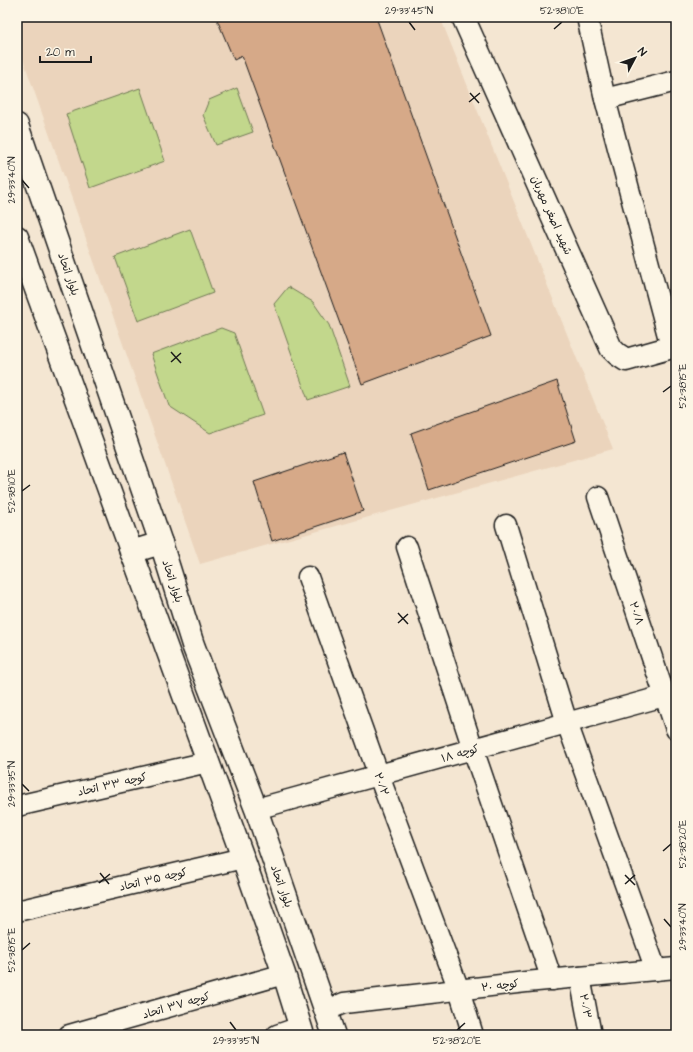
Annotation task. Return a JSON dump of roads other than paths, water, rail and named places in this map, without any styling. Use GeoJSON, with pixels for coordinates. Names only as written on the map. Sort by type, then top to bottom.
{"type":"FeatureCollection","features":[{"type":"Feature","properties":{"kind":"main road","name":"شهید اصغر مهربان"},"geometry":{"type":"LineString","coordinates":[[463,17],[611,348],[626,360],[674,346]]}},
{"type":"Feature","properties":{"kind":"main road","name":"بلوار اتحاد"},"geometry":{"type":"LineString","coordinates":[[17,124],[161,543],[194,645],[256,809],[334,1035]]}},
{"type":"Feature","properties":{"kind":"main road"},"geometry":{"type":"LineString","coordinates":[[17,237],[243,858],[284,974],[302,1031]]}},
{"type":"Feature","properties":{"kind":"main road"},"geometry":{"type":"LineString","coordinates":[[131,552],[161,543]]}},
{"type":"Feature","properties":{"kind":"street"},"geometry":{"type":"LineString","coordinates":[[587,17],[606,99],[674,346]]}},
{"type":"Feature","properties":{"kind":"street"},"geometry":{"type":"LineString","coordinates":[[606,99],[676,81]]}},
{"type":"Feature","properties":{"kind":"street","name":"۲۰/۸"},"geometry":{"type":"LineString","coordinates":[[598,497],[676,729]]}},
{"type":"Feature","properties":{"kind":"street"},"geometry":{"type":"LineString","coordinates":[[506,525],[566,723],[656,970]]}},
{"type":"Feature","properties":{"kind":"street"},"geometry":{"type":"LineString","coordinates":[[407,547],[473,749],[552,980]]}},
{"type":"Feature","properties":{"kind":"street","name":"۲۰/۲"},"geometry":{"type":"LineString","coordinates":[[308,577],[379,776],[459,990],[473,1035]]}},
{"type":"Feature","properties":{"kind":"street","name":"کوچه ۱۸"},"geometry":{"type":"LineString","coordinates":[[256,809],[664,696]]}},
{"type":"Feature","properties":{"kind":"street","name":"کوچه ۳۳ اتحاد"},"geometry":{"type":"LineString","coordinates":[[17,806],[208,762]]}},
{"type":"Feature","properties":{"kind":"street","name":"کوچه ۳۵ اتحاد"},"geometry":{"type":"LineString","coordinates":[[17,911],[243,858]]}},
{"type":"Feature","properties":{"kind":"street","name":"کوچه ۲۰"},"geometry":{"type":"LineString","coordinates":[[325,1011],[344,1003],[552,980],[656,970],[676,970]]}},
{"type":"Feature","properties":{"kind":"street","name":"کوچه ۳۷ اتحاد"},"geometry":{"type":"LineString","coordinates":[[69,1035],[284,974]]}},
{"type":"Feature","properties":{"kind":"street","name":"۲۰/۳"},"geometry":{"type":"LineString","coordinates":[[580,978],[591,1035]]}},
{"type":"Feature","properties":{"kind":"street"},"geometry":{"type":"LineString","coordinates":[[277,1035],[302,1031]]}}]}
